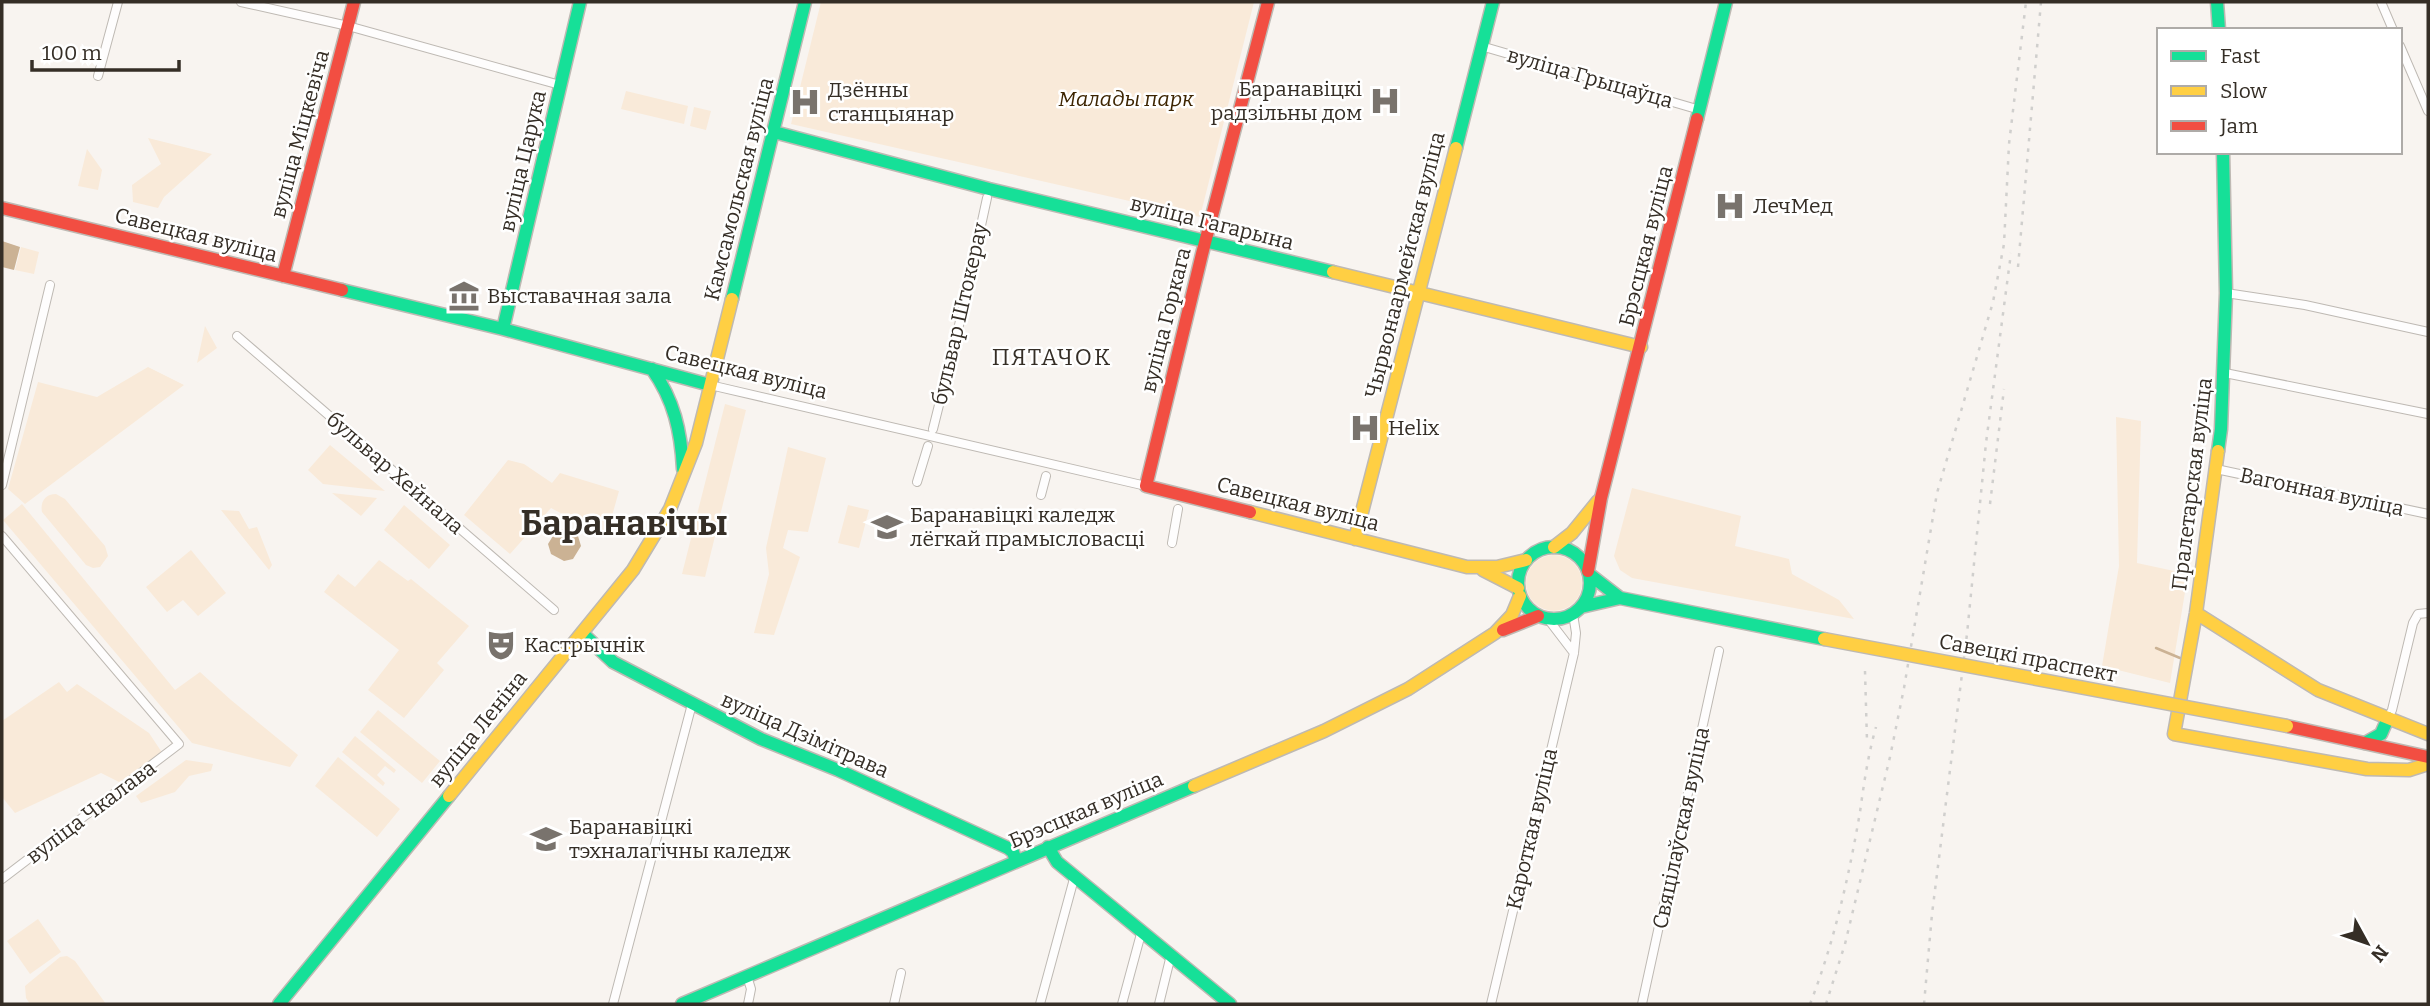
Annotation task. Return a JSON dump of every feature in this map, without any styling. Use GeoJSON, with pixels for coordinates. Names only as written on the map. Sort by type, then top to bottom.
{"type":"FeatureCollection","features":[{"type":"Feature","properties":{"kind":"main road","name":"вуліца Міцкевіча"},"geometry":{"type":"LineString","coordinates":[[283,276],[354,2]]}},
{"type":"Feature","properties":{"kind":"main road","name":"вуліца Царука"},"geometry":{"type":"LineString","coordinates":[[503,329],[580,2]]}},
{"type":"Feature","properties":{"kind":"main road","name":"Камсамольская вуліца"},"geometry":{"type":"LineString","coordinates":[[710,385],[805,2]]}},
{"type":"Feature","properties":{"kind":"main road","name":"вуліца Горкага"},"geometry":{"type":"LineString","coordinates":[[1146,486],[1205,242],[1268,2]]}},
{"type":"Feature","properties":{"kind":"main road","name":"Чырвонаармейская вуліца"},"geometry":{"type":"LineString","coordinates":[[1355,538],[1493,2]]}},
{"type":"Feature","properties":{"kind":"main road","name":"Брэсцкая вуліца"},"geometry":{"type":"LineString","coordinates":[[1589,572],[1601,498],[1726,2]]}},
{"type":"Feature","properties":{"kind":"main road"},"geometry":{"type":"LineString","coordinates":[[2217,2],[2219,28]]}},
{"type":"Feature","properties":{"kind":"main road","name":"вуліца Гагарына"},"geometry":{"type":"LineString","coordinates":[[774,132],[1205,242],[1641,347]]}},
{"type":"Feature","properties":{"kind":"main road","name":"Пралетарская вуліца"},"geometry":{"type":"LineString","coordinates":[[2222,154],[2225,373],[2216,469],[2204,538],[2196,612],[2174,734],[2367,769],[2409,770],[2428,764]]}},
{"type":"Feature","properties":{"kind":"main road","name":"Савецкая вуліца"},"geometry":{"type":"LineString","coordinates":[[2,208],[503,329],[710,385]]}},
{"type":"Feature","properties":{"kind":"main road"},"geometry":{"type":"LineString","coordinates":[[651,369],[666,387],[677,414],[683,479]]}},
{"type":"Feature","properties":{"kind":"main road","name":"вуліца Леніна"},"geometry":{"type":"LineString","coordinates":[[279,1004],[633,570],[670,509],[683,479],[696,443],[710,385]]}},
{"type":"Feature","properties":{"kind":"main road","name":"Савецкая вуліца"},"geometry":{"type":"LineString","coordinates":[[1146,486],[1483,569],[1519,592]]}},
{"type":"Feature","properties":{"kind":"main road","name":"Брэсцкая вуліца"},"geometry":{"type":"LineString","coordinates":[[1554,547],[1572,533],[1601,498]]}},
{"type":"Feature","properties":{"kind":"main road"},"geometry":{"type":"LineString","coordinates":[[1554,547],[1575,553],[1589,572],[1590,591],[1577,611],[1561,619],[1543,618],[1531,611],[1519,592],[1519,573],[1526,560],[1534,553],[1554,547]]}},
{"type":"Feature","properties":{"kind":"main road","name":"Савецкая вуліца"},"geometry":{"type":"LineString","coordinates":[[1483,569],[1526,560]]}},
{"type":"Feature","properties":{"kind":"main road","name":"Савецкі праспект"},"geometry":{"type":"LineString","coordinates":[[1589,572],[1620,598]]}},
{"type":"Feature","properties":{"kind":"main road","name":"Брэсцкая вуліца"},"geometry":{"type":"LineString","coordinates":[[682,1004],[703,1000],[747,976],[1324,731],[1408,689],[1495,633],[1512,615],[1519,592]]}},
{"type":"Feature","properties":{"kind":"main road","name":"Савецкі праспект"},"geometry":{"type":"LineString","coordinates":[[1577,611],[1620,598],[2287,726],[2428,757]]}},
{"type":"Feature","properties":{"kind":"main road"},"geometry":{"type":"LineString","coordinates":[[2196,612],[2311,686],[2428,734]]}},
{"type":"Feature","properties":{"kind":"main road","name":"Брэсцкая вуліца"},"geometry":{"type":"LineString","coordinates":[[1495,633],[1543,618]]}},
{"type":"Feature","properties":{"kind":"main road","name":"вуліца Дзімітрава"},"geometry":{"type":"LineString","coordinates":[[582,633],[613,662],[692,704],[761,739],[838,770],[1008,848],[1013,852],[1016,861]]}},
{"type":"Feature","properties":{"kind":"main road"},"geometry":{"type":"LineString","coordinates":[[2365,743],[2381,734],[2388,718]]}},
{"type":"Feature","properties":{"kind":"main road"},"geometry":{"type":"LineString","coordinates":[[1048,847],[1057,862],[1230,1004]]}},
{"type":"Feature","properties":{"kind":"street"},"geometry":{"type":"LineString","coordinates":[[98,76],[118,2]]}},
{"type":"Feature","properties":{"kind":"street"},"geometry":{"type":"LineString","coordinates":[[241,2],[348,26],[561,85]]}},
{"type":"Feature","properties":{"kind":"street"},"geometry":{"type":"LineString","coordinates":[[2381,2],[2392,28]]}},
{"type":"Feature","properties":{"kind":"street","name":"вуліца Грыцаўца"},"geometry":{"type":"LineString","coordinates":[[1481,46],[1700,110]]}},
{"type":"Feature","properties":{"kind":"street"},"geometry":{"type":"LineString","coordinates":[[2402,51],[2428,111]]}},
{"type":"Feature","properties":{"kind":"street","name":"бульвар Штокерау"},"geometry":{"type":"LineString","coordinates":[[933,429],[987,198]]}},
{"type":"Feature","properties":{"kind":"street"},"geometry":{"type":"LineString","coordinates":[[2,485],[50,285]]}},
{"type":"Feature","properties":{"kind":"street"},"geometry":{"type":"LineString","coordinates":[[2226,293],[2305,305],[2428,332]]}},
{"type":"Feature","properties":{"kind":"street","name":"бульвар Хейнала"},"geometry":{"type":"LineString","coordinates":[[237,336],[554,610]]}},
{"type":"Feature","properties":{"kind":"street"},"geometry":{"type":"LineString","coordinates":[[2225,373],[2428,414]]}},
{"type":"Feature","properties":{"kind":"street","name":"Савецкая вуліца"},"geometry":{"type":"LineString","coordinates":[[710,385],[1146,486]]}},
{"type":"Feature","properties":{"kind":"street"},"geometry":{"type":"LineString","coordinates":[[917,482],[928,446]]}},
{"type":"Feature","properties":{"kind":"street","name":"Вагонная вуліца"},"geometry":{"type":"LineString","coordinates":[[2216,469],[2428,514]]}},
{"type":"Feature","properties":{"kind":"street"},"geometry":{"type":"LineString","coordinates":[[1041,495],[1046,476]]}},
{"type":"Feature","properties":{"kind":"street"},"geometry":{"type":"LineString","coordinates":[[1172,542],[1178,509]]}},
{"type":"Feature","properties":{"kind":"street","name":"вуліца Чкалава"},"geometry":{"type":"LineString","coordinates":[[2,536],[179,744],[2,879]]}},
{"type":"Feature","properties":{"kind":"street","name":"Кароткая вуліца"},"geometry":{"type":"LineString","coordinates":[[1491,1004],[1574,653],[1577,611]]}},
{"type":"Feature","properties":{"kind":"street"},"geometry":{"type":"LineString","coordinates":[[2388,718],[2413,623],[2418,614],[2428,613]]}},
{"type":"Feature","properties":{"kind":"street"},"geometry":{"type":"LineString","coordinates":[[1543,618],[1574,653]]}},
{"type":"Feature","properties":{"kind":"street","name":"Свяцілаўская вуліца"},"geometry":{"type":"LineString","coordinates":[[1642,1004],[1719,652]]}},
{"type":"Feature","properties":{"kind":"street"},"geometry":{"type":"LineString","coordinates":[[613,1004],[692,704]]}},
{"type":"Feature","properties":{"kind":"street"},"geometry":{"type":"LineString","coordinates":[[1040,1004],[1075,875]]}},
{"type":"Feature","properties":{"kind":"street"},"geometry":{"type":"LineString","coordinates":[[1122,1004],[1142,930]]}},
{"type":"Feature","properties":{"kind":"street"},"geometry":{"type":"LineString","coordinates":[[1158,1004],[1171,955]]}},
{"type":"Feature","properties":{"kind":"street"},"geometry":{"type":"LineString","coordinates":[[894,1004],[901,974]]}},
{"type":"Feature","properties":{"kind":"street"},"geometry":{"type":"LineString","coordinates":[[747,976],[751,989],[748,1004]]}},
{"type":"Feature","properties":{"kind":"green space","name":"Малады парк"},"geometry":{"type":"Polygon","coordinates":[[[821,2],[1254,2],[1200,217],[791,124],[821,2]]]}},
{"type":"Feature","properties":{"kind":"green space"},"geometry":{"type":"Polygon","coordinates":[[[626,91],[688,106],[684,124],[621,109],[626,91]]]}},
{"type":"Feature","properties":{"kind":"green space"},"geometry":{"type":"Polygon","coordinates":[[[694,107],[711,111],[706,130],[690,126],[694,107]]]}},
{"type":"Feature","properties":{"kind":"green space"},"geometry":{"type":"Polygon","coordinates":[[[148,138],[212,154],[164,197],[158,208],[133,202],[132,185],[161,164],[148,138]]]}},
{"type":"Feature","properties":{"kind":"green space"},"geometry":{"type":"Polygon","coordinates":[[[87,149],[102,170],[98,190],[78,186],[87,149]]]}},
{"type":"Feature","properties":{"kind":"green space"},"geometry":{"type":"Polygon","coordinates":[[[21,247],[39,252],[34,274],[15,270],[21,247]]]}},
{"type":"Feature","properties":{"kind":"green space"},"geometry":{"type":"Polygon","coordinates":[[[205,326],[217,348],[197,363],[205,326]]]}},
{"type":"Feature","properties":{"kind":"green space"},"geometry":{"type":"Polygon","coordinates":[[[148,367],[184,385],[25,504],[8,489],[38,382],[97,397],[148,367]]]}},
{"type":"Feature","properties":{"kind":"green space"},"geometry":{"type":"Polygon","coordinates":[[[725,404],[746,410],[705,577],[682,574],[725,404]]]}},
{"type":"Feature","properties":{"kind":"green space"},"geometry":{"type":"Polygon","coordinates":[[[2116,417],[2141,421],[2137,563],[2188,574],[2170,683],[2102,666],[2119,566],[2116,417]]]}},
{"type":"Feature","properties":{"kind":"green space"},"geometry":{"type":"Polygon","coordinates":[[[330,445],[385,491],[323,484],[308,470],[330,445]]]}},
{"type":"Feature","properties":{"kind":"green space"},"geometry":{"type":"Polygon","coordinates":[[[788,447],[826,458],[808,532],[788,530],[783,548],[800,557],[774,635],[754,633],[769,574],[766,548],[788,447]]]}},
{"type":"Feature","properties":{"kind":"green space"},"geometry":{"type":"Polygon","coordinates":[[[508,460],[524,464],[552,483],[560,473],[619,491],[606,537],[551,508],[510,554],[464,515],[508,460]]]}},
{"type":"Feature","properties":{"kind":"green space"},"geometry":{"type":"Polygon","coordinates":[[[1632,488],[1741,516],[1735,546],[1789,559],[1792,574],[1839,600],[1854,619],[1632,578],[1620,570],[1614,556],[1632,488]]]}},
{"type":"Feature","properties":{"kind":"green space"},"geometry":{"type":"Polygon","coordinates":[[[332,493],[377,498],[361,516],[332,493]]]}},
{"type":"Feature","properties":{"kind":"green space"},"geometry":{"type":"Polygon","coordinates":[[[56,494],[65,499],[105,546],[108,556],[100,567],[86,565],[42,512],[44,499],[56,494]]]}},
{"type":"Feature","properties":{"kind":"green space"},"geometry":{"type":"Polygon","coordinates":[[[22,504],[175,690],[200,672],[298,755],[290,767],[192,743],[3,520],[22,504]]]}},
{"type":"Feature","properties":{"kind":"green space"},"geometry":{"type":"Polygon","coordinates":[[[404,505],[450,545],[429,569],[384,530],[404,505]]]}},
{"type":"Feature","properties":{"kind":"green space"},"geometry":{"type":"Polygon","coordinates":[[[848,505],[869,510],[859,548],[838,543],[848,505]]]}},
{"type":"Feature","properties":{"kind":"green space"},"geometry":{"type":"Polygon","coordinates":[[[221,510],[239,511],[249,529],[257,527],[272,565],[269,570],[221,510]]]}},
{"type":"Feature","properties":{"kind":"green space"},"geometry":{"type":"Polygon","coordinates":[[[191,550],[226,593],[198,616],[183,600],[167,612],[146,587],[191,550]]]}},
{"type":"Feature","properties":{"kind":"green space"},"geometry":{"type":"Polygon","coordinates":[[[1548,555],[1560,555],[1570,559],[1578,567],[1582,583],[1578,599],[1570,607],[1560,611],[1548,611],[1538,607],[1530,599],[1526,589],[1526,577],[1530,567],[1538,559],[1548,555]]]}},
{"type":"Feature","properties":{"kind":"green space"},"geometry":{"type":"Polygon","coordinates":[[[379,560],[408,581],[411,579],[469,626],[437,663],[444,670],[404,718],[368,690],[399,650],[324,592],[338,574],[355,587],[379,560]]]}},
{"type":"Feature","properties":{"kind":"green space"},"geometry":{"type":"Polygon","coordinates":[[[59,682],[67,692],[77,684],[149,733],[163,754],[119,782],[101,773],[15,813],[2,797],[2,721],[59,682]]]}},
{"type":"Feature","properties":{"kind":"green space"},"geometry":{"type":"Polygon","coordinates":[[[378,710],[440,761],[422,783],[360,732],[378,710]]]}},
{"type":"Feature","properties":{"kind":"green space"},"geometry":{"type":"Polygon","coordinates":[[[355,736],[396,770],[394,773],[385,766],[377,775],[385,783],[383,786],[342,752],[355,736]]]}},
{"type":"Feature","properties":{"kind":"green space"},"geometry":{"type":"Polygon","coordinates":[[[338,757],[400,809],[377,837],[315,786],[338,757]]]}},
{"type":"Feature","properties":{"kind":"green space"},"geometry":{"type":"Polygon","coordinates":[[[186,760],[213,764],[211,771],[189,776],[175,792],[141,803],[136,796],[186,760]]]}},
{"type":"Feature","properties":{"kind":"green space"},"geometry":{"type":"Polygon","coordinates":[[[38,919],[61,952],[30,974],[7,941],[38,919]]]}},
{"type":"Feature","properties":{"kind":"green space"},"geometry":{"type":"Polygon","coordinates":[[[67,956],[75,961],[106,1004],[30,1004],[26,998],[25,986],[60,957],[67,956]]]}},
{"type":"Feature","properties":{"kind":"shaded area"},"geometry":{"type":"Polygon","coordinates":[[[2,241],[20,247],[14,270],[2,267],[2,241]]]}},
{"type":"Feature","properties":{"kind":"shaded area"},"geometry":{"type":"Polygon","coordinates":[[[565,529],[578,536],[581,546],[573,559],[564,561],[551,554],[548,544],[556,531],[565,529]]]}},
{"type":"Feature","properties":{"kind":"waterway"},"geometry":{"type":"LineString","coordinates":[[2156,648],[2180,658]]}},
{"type":"Feature","properties":{"kind":"railway"},"geometry":{"type":"LineString","coordinates":[[1826,1004],[1845,944],[1890,757],[1937,493],[1993,302],[2004,244],[2009,144],[2026,2]]}},
{"type":"Feature","properties":{"kind":"railway"},"geometry":{"type":"LineString","coordinates":[[2018,267],[2041,2]]}},
{"type":"Feature","properties":{"kind":"railway"},"geometry":{"type":"LineString","coordinates":[[1924,1004],[1986,443],[2011,253]]}},
{"type":"Feature","properties":{"kind":"railway"},"geometry":{"type":"LineString","coordinates":[[1990,504],[2004,389]]}},
{"type":"Feature","properties":{"kind":"railway"},"geometry":{"type":"LineString","coordinates":[[1865,671],[1867,741]]}},
{"type":"Feature","properties":{"kind":"railway"},"geometry":{"type":"LineString","coordinates":[[1810,1004],[1846,885],[1876,727]]}},
{"type":"Feature","properties":{"kind":"traffic: fast"},"geometry":{"type":"LineString","coordinates":[[503,329],[580,2]]}},
{"type":"Feature","properties":{"kind":"traffic: fast"},"geometry":{"type":"LineString","coordinates":[[732,299],[805,2]]}},
{"type":"Feature","properties":{"kind":"traffic: fast"},"geometry":{"type":"LineString","coordinates":[[1456,148],[1493,2]]}},
{"type":"Feature","properties":{"kind":"traffic: fast"},"geometry":{"type":"LineString","coordinates":[[1697,119],[1726,2]]}},
{"type":"Feature","properties":{"kind":"traffic: fast"},"geometry":{"type":"LineString","coordinates":[[2217,2],[2219,28]]}},
{"type":"Feature","properties":{"kind":"traffic: fast"},"geometry":{"type":"LineString","coordinates":[[774,132],[989,189],[1333,272]]}},
{"type":"Feature","properties":{"kind":"traffic: fast"},"geometry":{"type":"LineString","coordinates":[[2218,451],[2226,293],[2223,154]]}},
{"type":"Feature","properties":{"kind":"traffic: fast"},"geometry":{"type":"LineString","coordinates":[[342,290],[503,329],[710,385]]}},
{"type":"Feature","properties":{"kind":"traffic: fast"},"geometry":{"type":"LineString","coordinates":[[652,369],[666,392],[675,416],[683,469]]}},
{"type":"Feature","properties":{"kind":"traffic: fast"},"geometry":{"type":"LineString","coordinates":[[1554,547],[1568,550],[1580,557],[1587,569],[1590,583],[1587,597],[1580,609],[1568,616],[1554,619],[1540,616],[1528,609],[1521,597],[1518,583],[1521,569],[1528,557],[1540,550],[1554,547]]}},
{"type":"Feature","properties":{"kind":"traffic: fast"},"geometry":{"type":"LineString","coordinates":[[1589,574],[1620,598]]}},
{"type":"Feature","properties":{"kind":"traffic: fast"},"geometry":{"type":"LineString","coordinates":[[1581,607],[1620,598],[1824,639]]}},
{"type":"Feature","properties":{"kind":"traffic: fast"},"geometry":{"type":"LineString","coordinates":[[582,633],[613,662],[761,739],[838,770],[1008,848],[1013,852],[1016,861]]}},
{"type":"Feature","properties":{"kind":"traffic: fast"},"geometry":{"type":"LineString","coordinates":[[2365,743],[2381,734],[2388,718]]}},
{"type":"Feature","properties":{"kind":"traffic: fast"},"geometry":{"type":"LineString","coordinates":[[682,1004],[1194,786]]}},
{"type":"Feature","properties":{"kind":"traffic: fast"},"geometry":{"type":"LineString","coordinates":[[279,1004],[449,796]]}},
{"type":"Feature","properties":{"kind":"traffic: fast"},"geometry":{"type":"LineString","coordinates":[[1048,847],[1057,862],[1230,1004]]}},
{"type":"Feature","properties":{"kind":"traffic: slow"},"geometry":{"type":"LineString","coordinates":[[1355,539],[1456,148]]}},
{"type":"Feature","properties":{"kind":"traffic: slow"},"geometry":{"type":"LineString","coordinates":[[1333,272],[1641,347]]}},
{"type":"Feature","properties":{"kind":"traffic: slow"},"geometry":{"type":"LineString","coordinates":[[449,796],[633,570],[670,509],[696,443],[732,299]]}},
{"type":"Feature","properties":{"kind":"traffic: slow"},"geometry":{"type":"LineString","coordinates":[[2218,451],[2196,613],[2174,734],[2367,769],[2409,770],[2428,764]]}},
{"type":"Feature","properties":{"kind":"traffic: slow"},"geometry":{"type":"LineString","coordinates":[[1554,547],[1572,533],[1598,501]]}},
{"type":"Feature","properties":{"kind":"traffic: slow"},"geometry":{"type":"LineString","coordinates":[[1250,512],[1467,567],[1497,567],[1526,560]]}},
{"type":"Feature","properties":{"kind":"traffic: slow"},"geometry":{"type":"LineString","coordinates":[[1483,570],[1518,588]]}},
{"type":"Feature","properties":{"kind":"traffic: slow"},"geometry":{"type":"LineString","coordinates":[[1194,786],[1324,731],[1408,689],[1495,633],[1512,615],[1520,596]]}},
{"type":"Feature","properties":{"kind":"traffic: slow"},"geometry":{"type":"LineString","coordinates":[[2196,613],[2318,690],[2428,734]]}},
{"type":"Feature","properties":{"kind":"traffic: slow"},"geometry":{"type":"LineString","coordinates":[[1824,639],[2287,726]]}},
{"type":"Feature","properties":{"kind":"traffic: jam"},"geometry":{"type":"LineString","coordinates":[[283,276],[354,2]]}},
{"type":"Feature","properties":{"kind":"traffic: jam"},"geometry":{"type":"LineString","coordinates":[[1250,512],[1146,486],[1202,254],[1268,2]]}},
{"type":"Feature","properties":{"kind":"traffic: jam"},"geometry":{"type":"LineString","coordinates":[[1588,571],[1601,498],[1697,119]]}},
{"type":"Feature","properties":{"kind":"traffic: jam"},"geometry":{"type":"LineString","coordinates":[[2,208],[342,290]]}},
{"type":"Feature","properties":{"kind":"traffic: jam"},"geometry":{"type":"LineString","coordinates":[[1503,630],[1538,616]]}},
{"type":"Feature","properties":{"kind":"traffic: jam"},"geometry":{"type":"LineString","coordinates":[[2287,726],[2428,757]]}},
{"type":"Feature","properties":{"kind":"place","name":"Баранавіцкі радзільны дом"},"geometry":{"type":"Point","coordinates":[1385,101]}},
{"type":"Feature","properties":{"kind":"place","name":"Дзённы станцыянар"},"geometry":{"type":"Point","coordinates":[805,102]}},
{"type":"Feature","properties":{"kind":"place","name":"ЛечМед"},"geometry":{"type":"Point","coordinates":[1730,206]}},
{"type":"Feature","properties":{"kind":"place","name":"Выставачная зала"},"geometry":{"type":"Point","coordinates":[464,296]}},
{"type":"Feature","properties":{"kind":"place","name":"Helix"},"geometry":{"type":"Point","coordinates":[1365,428]}},
{"type":"Feature","properties":{"kind":"place","name":"Баранавіцкі каледж лёгкай прамысловасці"},"geometry":{"type":"Point","coordinates":[887,527]}},
{"type":"Feature","properties":{"kind":"place","name":"Кастрычнік"},"geometry":{"type":"Point","coordinates":[501,645]}},
{"type":"Feature","properties":{"kind":"place","name":"Баранавіцкі тэхналагічны каледж"},"geometry":{"type":"Point","coordinates":[546,839]}},
{"type":"Feature","properties":{"kind":"district","name":"ПЯТАЧОК"},"geometry":{"type":"Point","coordinates":[1052,357]}},
{"type":"Feature","properties":{"kind":"district","name":"Баранавічы"},"geometry":{"type":"Point","coordinates":[624,523]}}]}
